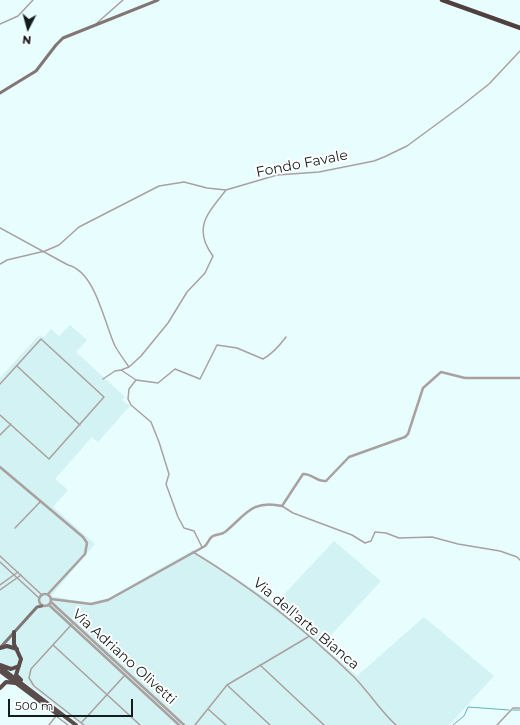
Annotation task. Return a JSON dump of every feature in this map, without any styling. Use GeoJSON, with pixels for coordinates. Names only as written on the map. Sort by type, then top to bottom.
{"type":"FeatureCollection","features":[{"type":"Feature","properties":{"kind":"highway"},"geometry":{"type":"LineString","coordinates":[[442,0],[520,27]]}},
{"type":"Feature","properties":{"kind":"highway"},"geometry":{"type":"LineString","coordinates":[[448,0],[520,27]]}},
{"type":"Feature","properties":{"kind":"highway"},"geometry":{"type":"LineString","coordinates":[[14,632],[14,644],[21,656],[16,672],[17,677],[34,693]]}},
{"type":"Feature","properties":{"kind":"highway"},"geometry":{"type":"LineString","coordinates":[[0,647],[7,646],[18,650]]}},
{"type":"Feature","properties":{"kind":"highway"},"geometry":{"type":"LineString","coordinates":[[0,669],[11,669],[19,665]]}},
{"type":"Feature","properties":{"kind":"highway"},"geometry":{"type":"LineString","coordinates":[[0,669],[18,685],[72,725]]}},
{"type":"Feature","properties":{"kind":"highway"},"geometry":{"type":"LineString","coordinates":[[0,669],[3,678],[0,688]]}},
{"type":"Feature","properties":{"kind":"highway"},"geometry":{"type":"LineString","coordinates":[[0,669],[76,725]]}},
{"type":"Feature","properties":{"kind":"highway"},"geometry":{"type":"LineString","coordinates":[[0,688],[4,683],[10,681],[18,685]]}},
{"type":"Feature","properties":{"kind":"main road"},"geometry":{"type":"LineString","coordinates":[[0,94],[36,71],[59,41],[96,24],[158,0]]}},
{"type":"Feature","properties":{"kind":"main road"},"geometry":{"type":"LineString","coordinates":[[0,647],[37,607],[39,599]]}},
{"type":"Feature","properties":{"kind":"main road"},"geometry":{"type":"LineString","coordinates":[[0,647],[37,607],[42,606]]}},
{"type":"Feature","properties":{"kind":"street"},"geometry":{"type":"LineString","coordinates":[[0,24],[18,16],[33,0]]}},
{"type":"Feature","properties":{"kind":"street"},"geometry":{"type":"LineString","coordinates":[[96,24],[123,0]]}},
{"type":"Feature","properties":{"kind":"street","name":"Fondo Favale"},"geometry":{"type":"LineString","coordinates":[[0,264],[7,260],[45,251],[59,245],[79,227],[159,186],[184,182],[207,188],[226,190],[277,175],[319,172],[374,161],[384,157],[406,146],[460,107],[488,84],[520,51]]}},
{"type":"Feature","properties":{"kind":"street"},"geometry":{"type":"LineString","coordinates":[[103,380],[115,371],[129,367],[141,356],[150,343],[168,323],[187,292],[205,273],[213,256],[204,240],[202,232],[204,224],[207,214],[226,190]]}},
{"type":"Feature","properties":{"kind":"street"},"geometry":{"type":"LineString","coordinates":[[0,228],[45,251],[68,265],[74,266],[84,275],[105,314],[116,347],[129,367]]}},
{"type":"Feature","properties":{"kind":"street"},"geometry":{"type":"LineString","coordinates":[[121,370],[136,380],[158,383],[175,369],[200,379],[217,345],[237,348],[263,359],[271,351],[278,348],[286,337]]}},
{"type":"Feature","properties":{"kind":"street"},"geometry":{"type":"LineString","coordinates":[[0,384],[41,339],[104,397],[49,459],[0,415]]}},
{"type":"Feature","properties":{"kind":"street"},"geometry":{"type":"LineString","coordinates":[[16,366],[80,425]]}},
{"type":"Feature","properties":{"kind":"street"},"geometry":{"type":"LineString","coordinates":[[282,506],[303,474],[306,473],[321,481],[326,480],[349,458],[406,436],[423,388],[441,372],[465,378],[520,378]]}},
{"type":"Feature","properties":{"kind":"street"},"geometry":{"type":"LineString","coordinates":[[136,380],[129,389],[128,399],[131,404],[151,422],[169,474],[166,484],[178,517],[184,528],[194,531],[202,547]]}},
{"type":"Feature","properties":{"kind":"street"},"geometry":{"type":"LineString","coordinates":[[0,435],[11,424]]}},
{"type":"Feature","properties":{"kind":"street"},"geometry":{"type":"LineString","coordinates":[[0,467],[83,537],[87,543],[85,554],[48,594],[42,594],[0,556]]}},
{"type":"Feature","properties":{"kind":"street"},"geometry":{"type":"LineString","coordinates":[[15,528],[40,501]]}},
{"type":"Feature","properties":{"kind":"street"},"geometry":{"type":"LineString","coordinates":[[48,594],[51,598],[91,604],[108,600],[202,547],[212,536],[223,533],[251,508],[265,504],[282,506],[293,513],[352,535],[365,543],[371,541],[375,532],[380,531],[399,538],[432,536],[458,544],[500,551],[517,557],[520,560]]}},
{"type":"Feature","properties":{"kind":"street","name":"Via dell'arte Bianca"},"geometry":{"type":"LineString","coordinates":[[193,552],[231,575],[268,602],[354,677],[396,725]]}},
{"type":"Feature","properties":{"kind":"street"},"geometry":{"type":"LineString","coordinates":[[0,562],[39,599],[42,606],[50,604],[51,598]]}},
{"type":"Feature","properties":{"kind":"street"},"geometry":{"type":"LineString","coordinates":[[0,585],[18,572]]}},
{"type":"Feature","properties":{"kind":"street"},"geometry":{"type":"LineString","coordinates":[[0,590],[21,575]]}},
{"type":"Feature","properties":{"kind":"street"},"geometry":{"type":"LineString","coordinates":[[39,599],[42,594]]}},
{"type":"Feature","properties":{"kind":"street","name":"Via Adriano Olivetti"},"geometry":{"type":"LineString","coordinates":[[50,604],[179,725]]}},
{"type":"Feature","properties":{"kind":"street"},"geometry":{"type":"LineString","coordinates":[[72,625],[31,669],[29,680],[34,686],[84,725]]}},
{"type":"Feature","properties":{"kind":"street","name":"Via Adriano Olivetti"},"geometry":{"type":"LineString","coordinates":[[72,625],[184,725]]}},
{"type":"Feature","properties":{"kind":"street"},"geometry":{"type":"LineString","coordinates":[[195,725],[227,685],[308,637]]}},
{"type":"Feature","properties":{"kind":"street"},"geometry":{"type":"LineString","coordinates":[[53,645],[140,725]]}},
{"type":"Feature","properties":{"kind":"street"},"geometry":{"type":"LineString","coordinates":[[260,666],[324,725]]}},
{"type":"Feature","properties":{"kind":"street"},"geometry":{"type":"LineString","coordinates":[[81,723],[125,675]]}},
{"type":"Feature","properties":{"kind":"street"},"geometry":{"type":"LineString","coordinates":[[227,685],[270,725]]}},
{"type":"Feature","properties":{"kind":"street"},"geometry":{"type":"LineString","coordinates":[[208,708],[226,725]]}},
{"type":"Feature","properties":{"kind":"street"},"geometry":{"type":"LineString","coordinates":[[498,725],[513,708],[520,708]]}},
{"type":"Feature","properties":{"kind":"street"},"geometry":{"type":"LineString","coordinates":[[49,725],[56,716],[68,725]]}},
{"type":"Feature","properties":{"kind":"shaded area"},"geometry":{"type":"Polygon","coordinates":[[[70,325],[87,340],[76,352],[125,397],[122,400],[130,406],[98,442],[92,437],[55,479],[68,490],[53,507],[95,544],[51,596],[90,603],[109,598],[193,550],[275,604],[334,541],[381,581],[322,645],[357,676],[424,617],[494,676],[449,725],[175,725],[172,723],[170,725],[81,725],[0,663],[0,378],[38,336],[44,337],[51,329],[59,336],[70,325]]]}},
{"type":"Feature","properties":{"kind":"waterway"},"geometry":{"type":"LineString","coordinates":[[453,725],[464,716],[468,707],[509,710]]}},
{"type":"Feature","properties":{"kind":"waterway"},"geometry":{"type":"LineString","coordinates":[[513,710],[520,710]]}}]}
